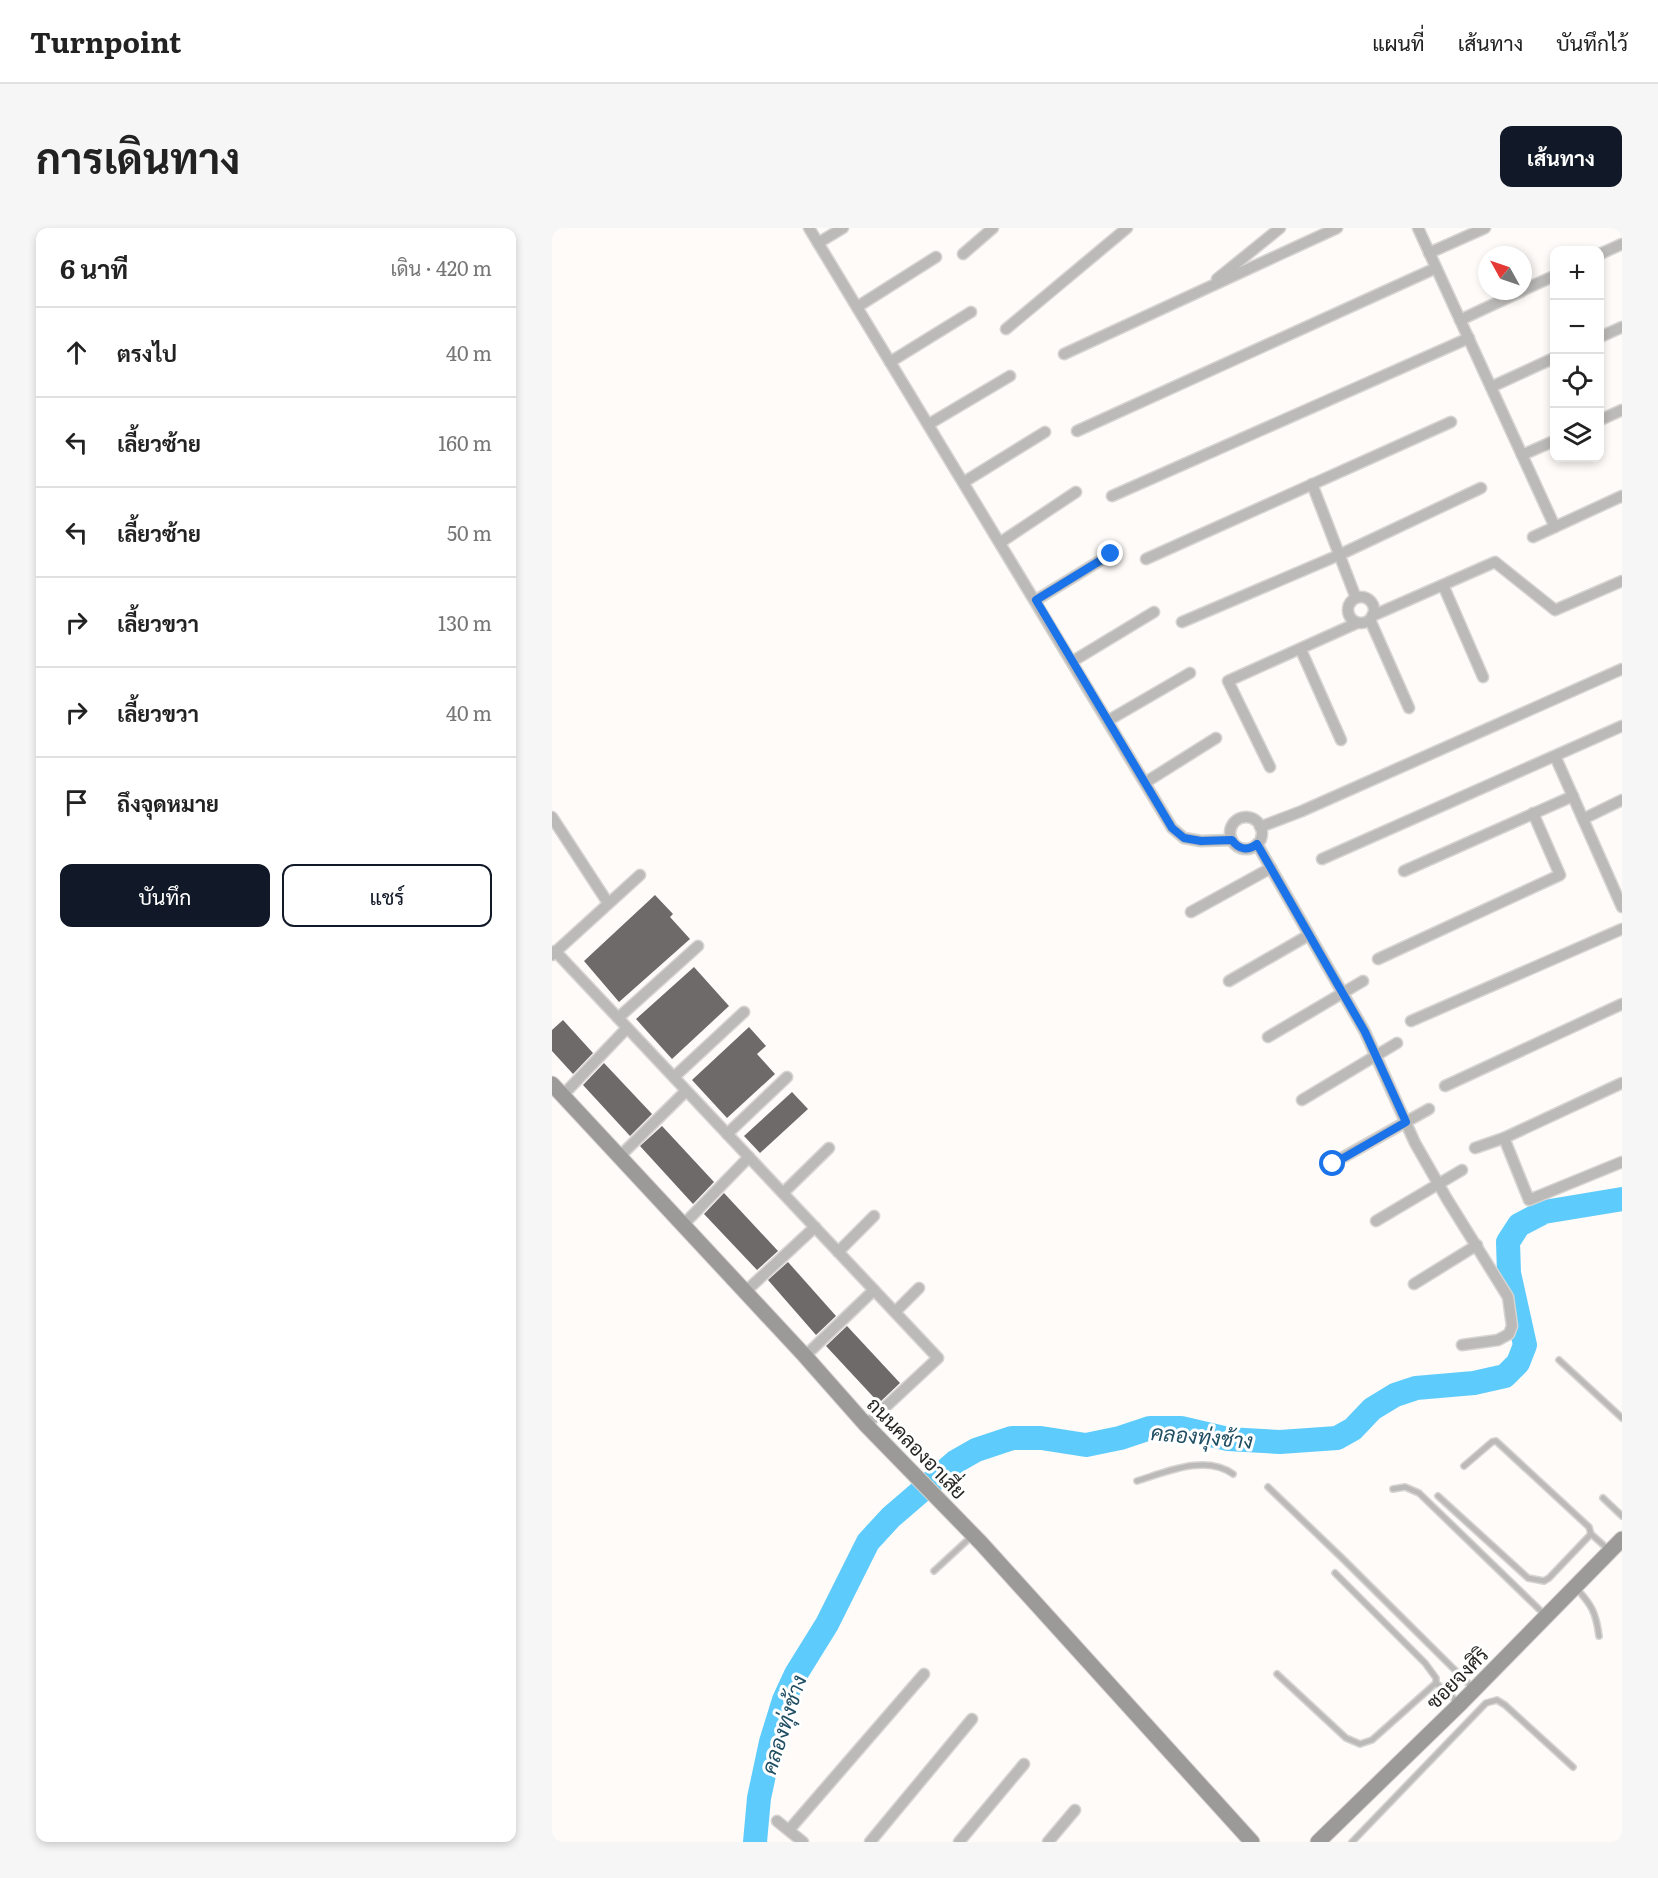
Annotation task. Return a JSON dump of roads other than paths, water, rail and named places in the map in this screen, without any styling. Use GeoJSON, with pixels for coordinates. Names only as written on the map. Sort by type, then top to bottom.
{"type":"FeatureCollection","features":[{"type":"Feature","properties":{"kind":"street"},"geometry":{"type":"LineString","coordinates":[[809,228],[1109,720],[1172,828],[1184,838],[1201,841],[1232,840]]}},
{"type":"Feature","properties":{"kind":"street"},"geometry":{"type":"LineString","coordinates":[[818,243],[843,228]]}},
{"type":"Feature","properties":{"kind":"street"},"geometry":{"type":"LineString","coordinates":[[963,254],[993,228]]}},
{"type":"Feature","properties":{"kind":"street"},"geometry":{"type":"LineString","coordinates":[[1006,330],[1127,228]]}},
{"type":"Feature","properties":{"kind":"street"},"geometry":{"type":"LineString","coordinates":[[1203,290],[1280,228]]}},
{"type":"Feature","properties":{"kind":"street"},"geometry":{"type":"LineString","coordinates":[[1064,354],[1337,228]]}},
{"type":"Feature","properties":{"kind":"street"},"geometry":{"type":"LineString","coordinates":[[1418,228],[1555,527]]}},
{"type":"Feature","properties":{"kind":"street"},"geometry":{"type":"LineString","coordinates":[[1429,253],[1485,228]]}},
{"type":"Feature","properties":{"kind":"street"},"geometry":{"type":"LineString","coordinates":[[1604,253],[1622,244]]}},
{"type":"Feature","properties":{"kind":"street"},"geometry":{"type":"LineString","coordinates":[[857,307],[936,257]]}},
{"type":"Feature","properties":{"kind":"street"},"geometry":{"type":"LineString","coordinates":[[1077,431],[1436,268]]}},
{"type":"Feature","properties":{"kind":"street"},"geometry":{"type":"LineString","coordinates":[[1532,286],[1550,278]]}},
{"type":"Feature","properties":{"kind":"street"},"geometry":{"type":"LineString","coordinates":[[1460,320],[1503,300]]}},
{"type":"Feature","properties":{"kind":"street"},"geometry":{"type":"LineString","coordinates":[[890,362],[971,312]]}},
{"type":"Feature","properties":{"kind":"street"},"geometry":{"type":"LineString","coordinates":[[1604,335],[1622,327]]}},
{"type":"Feature","properties":{"kind":"street"},"geometry":{"type":"LineString","coordinates":[[1112,496],[1469,338]]}},
{"type":"Feature","properties":{"kind":"street"},"geometry":{"type":"LineString","coordinates":[[1491,387],[1550,360]]}},
{"type":"Feature","properties":{"kind":"street"},"geometry":{"type":"LineString","coordinates":[[929,423],[1010,376]]}},
{"type":"Feature","properties":{"kind":"street"},"geometry":{"type":"LineString","coordinates":[[1604,418],[1622,410]]}},
{"type":"Feature","properties":{"kind":"street"},"geometry":{"type":"LineString","coordinates":[[1146,559],[1451,423]]}},
{"type":"Feature","properties":{"kind":"street"},"geometry":{"type":"LineString","coordinates":[[964,482],[1045,432]]}},
{"type":"Feature","properties":{"kind":"street"},"geometry":{"type":"LineString","coordinates":[[1522,455],[1550,443]]}},
{"type":"Feature","properties":{"kind":"street"},"geometry":{"type":"LineString","coordinates":[[1312,484],[1356,598]]}},
{"type":"Feature","properties":{"kind":"street"},"geometry":{"type":"LineString","coordinates":[[1182,622],[1340,555],[1481,488]]}},
{"type":"Feature","properties":{"kind":"street"},"geometry":{"type":"LineString","coordinates":[[1001,542],[1076,492]]}},
{"type":"Feature","properties":{"kind":"street"},"geometry":{"type":"LineString","coordinates":[[1533,537],[1622,496]]}},
{"type":"Feature","properties":{"kind":"street"},"geometry":{"type":"LineString","coordinates":[[1036,600],[1111,554]]}},
{"type":"Feature","properties":{"kind":"street"},"geometry":{"type":"LineString","coordinates":[[1270,767],[1228,681],[1495,562],[1555,610],[1622,581]]}},
{"type":"Feature","properties":{"kind":"street"},"geometry":{"type":"LineString","coordinates":[[1443,585],[1483,677]]}},
{"type":"Feature","properties":{"kind":"street"},"geometry":{"type":"LineString","coordinates":[[1357,623],[1350,618],[1347,611],[1350,603],[1356,598],[1365,598],[1372,603],[1374,612],[1371,618],[1409,708]]}},
{"type":"Feature","properties":{"kind":"street"},"geometry":{"type":"LineString","coordinates":[[1073,662],[1154,612]]}},
{"type":"Feature","properties":{"kind":"street"},"geometry":{"type":"LineString","coordinates":[[1301,650],[1341,740]]}},
{"type":"Feature","properties":{"kind":"street"},"geometry":{"type":"LineString","coordinates":[[1260,827],[1313,807],[1622,669]]}},
{"type":"Feature","properties":{"kind":"street"},"geometry":{"type":"LineString","coordinates":[[1109,720],[1190,673]]}},
{"type":"Feature","properties":{"kind":"street"},"geometry":{"type":"LineString","coordinates":[[1322,860],[1622,726]]}},
{"type":"Feature","properties":{"kind":"street"},"geometry":{"type":"LineString","coordinates":[[1146,782],[1216,738]]}},
{"type":"Feature","properties":{"kind":"street"},"geometry":{"type":"LineString","coordinates":[[1555,756],[1583,819],[1617,881],[1622,907]]}},
{"type":"Feature","properties":{"kind":"street"},"geometry":{"type":"LineString","coordinates":[[1404,871],[1573,796]]}},
{"type":"Feature","properties":{"kind":"street"},"geometry":{"type":"LineString","coordinates":[[1583,819],[1622,800]]}},
{"type":"Feature","properties":{"kind":"street"},"geometry":{"type":"LineString","coordinates":[[1378,959],[1560,875],[1533,813]]}},
{"type":"Feature","properties":{"kind":"street"},"geometry":{"type":"LineString","coordinates":[[552,817],[608,903]]}},
{"type":"Feature","properties":{"kind":"street"},"geometry":{"type":"LineString","coordinates":[[1242,818],[1256,821],[1260,827],[1262,833],[1257,844],[1252,848],[1238,847],[1232,840],[1231,828],[1242,818]]}},
{"type":"Feature","properties":{"kind":"street"},"geometry":{"type":"LineString","coordinates":[[1257,844],[1365,1032],[1406,1122],[1439,1184],[1508,1297],[1512,1326],[1509,1334],[1504,1338],[1462,1345]]}},
{"type":"Feature","properties":{"kind":"street"},"geometry":{"type":"LineString","coordinates":[[1191,912],[1271,868]]}},
{"type":"Feature","properties":{"kind":"street"},"geometry":{"type":"LineString","coordinates":[[640,875],[554,953],[938,1358],[866,1425]]}},
{"type":"Feature","properties":{"kind":"street"},"geometry":{"type":"LineString","coordinates":[[1411,1021],[1622,929]]}},
{"type":"Feature","properties":{"kind":"street"},"geometry":{"type":"LineString","coordinates":[[1229,981],[1309,935]]}},
{"type":"Feature","properties":{"kind":"street"},"geometry":{"type":"LineString","coordinates":[[618,1018],[698,946]]}},
{"type":"Feature","properties":{"kind":"street"},"geometry":{"type":"LineString","coordinates":[[1268,1037],[1363,981]]}},
{"type":"Feature","properties":{"kind":"street"},"geometry":{"type":"LineString","coordinates":[[1445,1086],[1622,1004]]}},
{"type":"Feature","properties":{"kind":"street"},"geometry":{"type":"LineString","coordinates":[[674,1077],[744,1012]]}},
{"type":"Feature","properties":{"kind":"street"},"geometry":{"type":"LineString","coordinates":[[557,1089],[627,1028]]}},
{"type":"Feature","properties":{"kind":"street"},"geometry":{"type":"LineString","coordinates":[[1302,1100],[1397,1043]]}},
{"type":"Feature","properties":{"kind":"street"},"geometry":{"type":"LineString","coordinates":[[727,1134],[787,1077]]}},
{"type":"Feature","properties":{"kind":"street"},"geometry":{"type":"LineString","coordinates":[[1475,1148],[1504,1138],[1622,1083]]}},
{"type":"Feature","properties":{"kind":"street","name":"ถนนคลองอาเสี่ย"},"geometry":{"type":"LineString","coordinates":[[557,1089],[805,1356],[866,1425],[973,1535],[1252,1842]]}},
{"type":"Feature","properties":{"kind":"street"},"geometry":{"type":"LineString","coordinates":[[619,1157],[686,1091]]}},
{"type":"Feature","properties":{"kind":"street"},"geometry":{"type":"LineString","coordinates":[[1333,1164],[1429,1109]]}},
{"type":"Feature","properties":{"kind":"street"},"geometry":{"type":"LineString","coordinates":[[1504,1138],[1529,1200],[1622,1162]]}},
{"type":"Feature","properties":{"kind":"street"},"geometry":{"type":"LineString","coordinates":[[783,1193],[829,1148]]}},
{"type":"Feature","properties":{"kind":"street"},"geometry":{"type":"LineString","coordinates":[[683,1226],[749,1157]]}},
{"type":"Feature","properties":{"kind":"street"},"geometry":{"type":"LineString","coordinates":[[1376,1221],[1462,1170]]}},
{"type":"Feature","properties":{"kind":"street"},"geometry":{"type":"LineString","coordinates":[[838,1252],[874,1216]]}},
{"type":"Feature","properties":{"kind":"street"},"geometry":{"type":"LineString","coordinates":[[745,1292],[815,1227]]}},
{"type":"Feature","properties":{"kind":"street"},"geometry":{"type":"LineString","coordinates":[[1414,1284],[1477,1245]]}},
{"type":"Feature","properties":{"kind":"street"},"geometry":{"type":"LineString","coordinates":[[895,1312],[919,1288]]}},
{"type":"Feature","properties":{"kind":"street"},"geometry":{"type":"LineString","coordinates":[[805,1356],[874,1290]]}},
{"type":"Feature","properties":{"kind":"street","name":"ซอยจงศิริ"},"geometry":{"type":"LineString","coordinates":[[1318,1842],[1460,1704],[1622,1539]]}},
{"type":"Feature","properties":{"kind":"street"},"geometry":{"type":"LineString","coordinates":[[789,1830],[924,1674]]}},
{"type":"Feature","properties":{"kind":"street"},"geometry":{"type":"LineString","coordinates":[[870,1842],[972,1719]]}},
{"type":"Feature","properties":{"kind":"street"},"geometry":{"type":"LineString","coordinates":[[959,1842],[1024,1764]]}},
{"type":"Feature","properties":{"kind":"street"},"geometry":{"type":"LineString","coordinates":[[1048,1842],[1075,1810]]}},
{"type":"Feature","properties":{"kind":"street"},"geometry":{"type":"LineString","coordinates":[[777,1821],[803,1842]]}},
{"type":"Feature","properties":{"kind":"lane"},"geometry":{"type":"LineString","coordinates":[[1560,1360],[1622,1418]]}},
{"type":"Feature","properties":{"kind":"lane"},"geometry":{"type":"LineString","coordinates":[[1464,1466],[1496,1441],[1589,1527],[1591,1534],[1610,1551]]}},
{"type":"Feature","properties":{"kind":"lane"},"geometry":{"type":"LineString","coordinates":[[1137,1481],[1185,1466],[1224,1468],[1233,1474]]}},
{"type":"Feature","properties":{"kind":"lane"},"geometry":{"type":"LineString","coordinates":[[1268,1487],[1474,1689]]}},
{"type":"Feature","properties":{"kind":"lane"},"geometry":{"type":"LineString","coordinates":[[1394,1489],[1405,1487],[1419,1493],[1546,1616]]}},
{"type":"Feature","properties":{"kind":"lane"},"geometry":{"type":"LineString","coordinates":[[1438,1496],[1523,1576],[1535,1580],[1544,1581],[1549,1578],[1591,1534]]}},
{"type":"Feature","properties":{"kind":"lane"},"geometry":{"type":"LineString","coordinates":[[1603,1498],[1622,1516]]}},
{"type":"Feature","properties":{"kind":"lane"},"geometry":{"type":"LineString","coordinates":[[934,1571],[973,1535]]}},
{"type":"Feature","properties":{"kind":"lane"},"geometry":{"type":"LineString","coordinates":[[1335,1573],[1425,1663],[1436,1678],[1436,1683],[1460,1704]]}},
{"type":"Feature","properties":{"kind":"lane"},"geometry":{"type":"LineString","coordinates":[[1575,1587],[1593,1608],[1599,1636]]}},
{"type":"Feature","properties":{"kind":"lane"},"geometry":{"type":"LineString","coordinates":[[1277,1674],[1346,1738],[1360,1744],[1372,1740],[1436,1683]]}},
{"type":"Feature","properties":{"kind":"lane"},"geometry":{"type":"LineString","coordinates":[[1352,1842],[1486,1703],[1497,1700],[1505,1705],[1573,1767]]}},
{"type":"Feature","properties":{"kind":"waterway","name":"คลองทุ่งช้าง"},"geometry":{"type":"LineString","coordinates":[[755,1842],[759,1798],[771,1742],[784,1700],[796,1674],[827,1624],[868,1542],[891,1517],[955,1462],[976,1450],[1012,1438],[1041,1438],[1086,1445],[1120,1438],[1150,1428],[1181,1428],[1228,1439],[1280,1442],[1337,1438],[1353,1429],[1372,1409],[1395,1395],[1416,1388],[1474,1383],[1505,1376],[1518,1363],[1525,1345],[1509,1273],[1508,1242],[1519,1225],[1544,1212],[1622,1199]]}}]}
